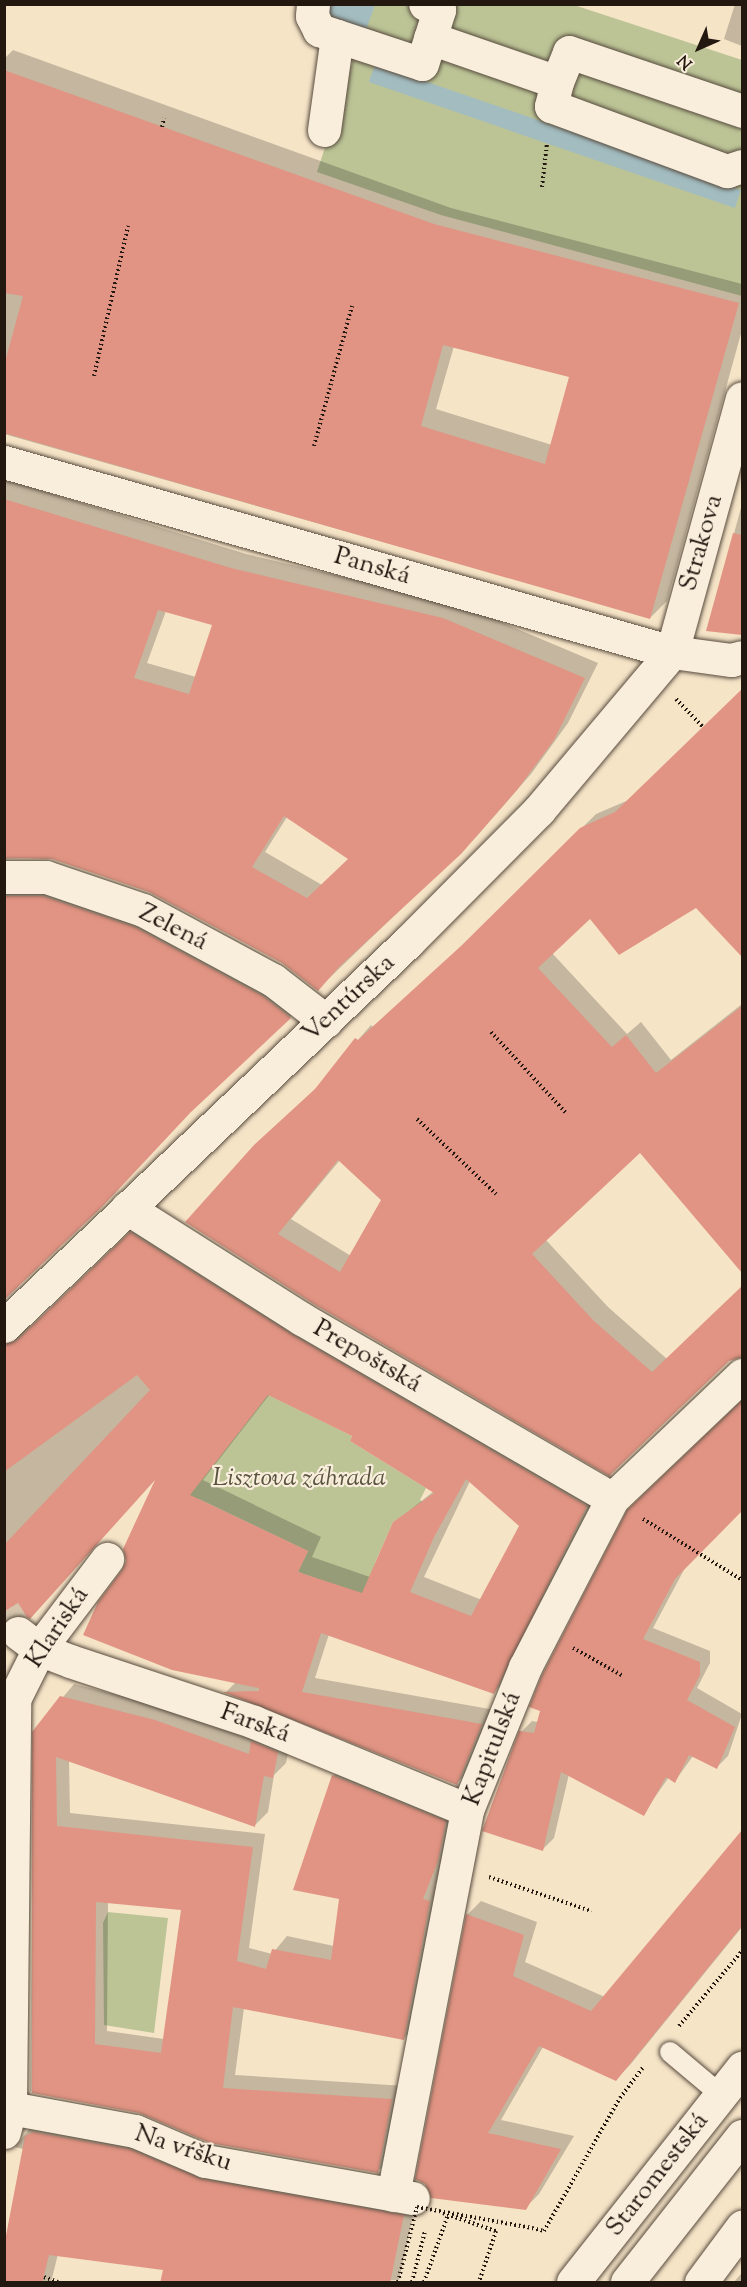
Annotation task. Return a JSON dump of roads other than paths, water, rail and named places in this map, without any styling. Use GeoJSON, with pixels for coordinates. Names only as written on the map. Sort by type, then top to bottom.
{"type":"FeatureCollection","features":[{"type":"Feature","properties":{"kind":"street"},"geometry":{"type":"LineString","coordinates":[[313,4],[312,16],[319,30],[422,64],[439,10],[425,4]]}},
{"type":"Feature","properties":{"kind":"street"},"geometry":{"type":"LineString","coordinates":[[324,130],[337,36]]}},
{"type":"Feature","properties":{"kind":"street"},"geometry":{"type":"LineString","coordinates":[[430,38],[727,171],[742,166]]}},
{"type":"Feature","properties":{"kind":"street"},"geometry":{"type":"LineString","coordinates":[[554,94],[569,52],[742,111]]}},
{"type":"Feature","properties":{"kind":"street","name":"Strakova"},"geometry":{"type":"LineString","coordinates":[[672,652],[742,398]]}},
{"type":"Feature","properties":{"kind":"street","name":"Panská"},"geometry":{"type":"LineString","coordinates":[[4,462],[672,652],[732,660],[742,657]]}},
{"type":"Feature","properties":{"kind":"street","name":"Ventúrska"},"geometry":{"type":"LineString","coordinates":[[4,1326],[326,1021],[539,810],[672,652]]}},
{"type":"Feature","properties":{"kind":"street","name":"Zelená"},"geometry":{"type":"LineString","coordinates":[[4,877],[46,877],[143,910],[273,980],[326,1021]]}},
{"type":"Feature","properties":{"kind":"street","name":"Prepoštská"},"geometry":{"type":"LineString","coordinates":[[127,1208],[302,1319],[624,1507]]}},
{"type":"Feature","properties":{"kind":"street","name":"Kapitulská"},"geometry":{"type":"LineString","coordinates":[[418,2207],[456,1867],[467,1810],[525,1666],[544,1632],[624,1507],[742,1374]]}},
{"type":"Feature","properties":{"kind":"street","name":"Klariská"},"geometry":{"type":"LineString","coordinates":[[7,2120],[14,1700],[29,1641],[107,1559]]}},
{"type":"Feature","properties":{"kind":"street","name":"Farská"},"geometry":{"type":"LineString","coordinates":[[29,1641],[254,1722],[467,1810]]}},
{"type":"Feature","properties":{"kind":"street","name":"Staromestská"},"geometry":{"type":"LineString","coordinates":[[573,2283],[742,2068]]}},
{"type":"Feature","properties":{"kind":"street","name":"Na vŕšku"},"geometry":{"type":"LineString","coordinates":[[7,2120],[135,2131],[205,2162],[418,2207]]}},
{"type":"Feature","properties":{"kind":"street","name":"Staromestská"},"geometry":{"type":"LineString","coordinates":[[627,2283],[742,2136]]}},
{"type":"Feature","properties":{"kind":"street"},"geometry":{"type":"LineString","coordinates":[[721,2263],[742,2228]]}},
{"type":"Feature","properties":{"kind":"lane"},"geometry":{"type":"LineString","coordinates":[[671,2043],[721,2096]]}},
{"type":"Feature","properties":{"kind":"water"},"geometry":{"type":"Polygon","coordinates":[[[328,4],[375,5],[366,30],[330,19],[328,4]]]}},
{"type":"Feature","properties":{"kind":"water"},"geometry":{"type":"Polygon","coordinates":[[[375,64],[741,190],[735,208],[369,82],[375,64]]]}},
{"type":"Feature","properties":{"kind":"tunnel"},"geometry":{"type":"LineString","coordinates":[[4,1611],[18,1633]]}},
{"type":"Feature","properties":{"kind":"park label","name":"Lisztova záhrada"},"geometry":{"type":"Point","coordinates":[299,1479]}}]}
